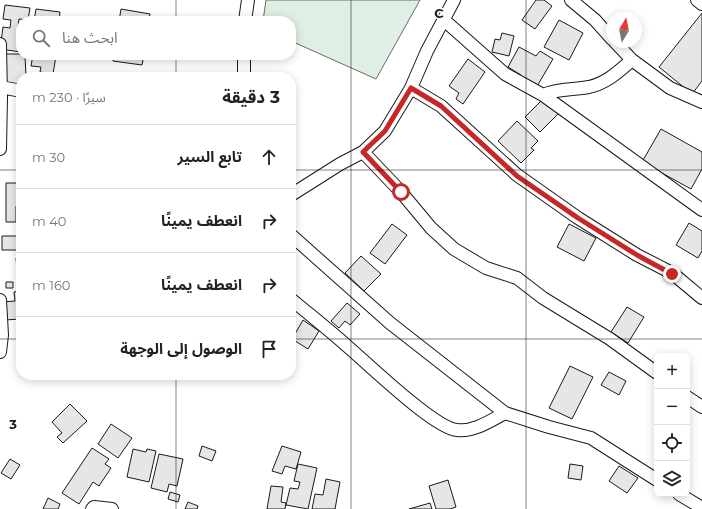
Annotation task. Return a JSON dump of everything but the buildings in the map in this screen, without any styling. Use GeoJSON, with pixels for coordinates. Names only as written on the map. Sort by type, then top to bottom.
{"type":"FeatureCollection","features":[{"type":"Feature","properties":{"kind":"street"},"geometry":{"type":"LineString","coordinates":[[246,16],[248,0]]}},
{"type":"Feature","properties":{"kind":"street"},"geometry":{"type":"LineString","coordinates":[[296,192],[340,164],[363,152],[385,131],[411,88],[427,51],[454,0]]}},
{"type":"Feature","properties":{"kind":"street"},"geometry":{"type":"LineString","coordinates":[[571,0],[595,20],[606,32]]}},
{"type":"Feature","properties":{"kind":"street"},"geometry":{"type":"LineString","coordinates":[[697,0],[702,4]]}},
{"type":"Feature","properties":{"kind":"street"},"geometry":{"type":"LineString","coordinates":[[444,20],[505,74],[543,95],[702,210]]}},
{"type":"Feature","properties":{"kind":"street"},"geometry":{"type":"LineString","coordinates":[[0,44],[0,149]]}},
{"type":"Feature","properties":{"kind":"street"},"geometry":{"type":"LineString","coordinates":[[621,48],[632,60],[670,88],[702,102]]}},
{"type":"Feature","properties":{"kind":"street"},"geometry":{"type":"LineString","coordinates":[[244,60],[244,72]]}},
{"type":"Feature","properties":{"kind":"street"},"geometry":{"type":"LineString","coordinates":[[543,95],[552,91],[590,86],[603,82],[613,76],[632,60]]}},
{"type":"Feature","properties":{"kind":"street"},"geometry":{"type":"LineString","coordinates":[[411,88],[441,106],[517,176],[637,255],[672,274],[702,298]]}},
{"type":"Feature","properties":{"kind":"street"},"geometry":{"type":"LineString","coordinates":[[1,94],[16,92]]}},
{"type":"Feature","properties":{"kind":"street"},"geometry":{"type":"LineString","coordinates":[[363,152],[401,192],[431,228],[454,249],[486,268],[517,278],[543,298],[610,339],[654,371]]}},
{"type":"Feature","properties":{"kind":"street"},"geometry":{"type":"LineString","coordinates":[[296,239],[390,323],[505,413],[549,428],[591,438],[654,478]]}},
{"type":"Feature","properties":{"kind":"street"},"geometry":{"type":"LineString","coordinates":[[0,300],[2,334],[0,352]]}},
{"type":"Feature","properties":{"kind":"street"},"geometry":{"type":"LineString","coordinates":[[296,303],[441,425],[456,430],[478,427],[505,413]]}},
{"type":"Feature","properties":{"kind":"street"},"geometry":{"type":"LineString","coordinates":[[690,399],[702,407]]}},
{"type":"Feature","properties":{"kind":"street"},"geometry":{"type":"LineString","coordinates":[[684,497],[702,508]]}},
{"type":"Feature","properties":{"kind":"street"},"geometry":{"type":"LineString","coordinates":[[92,509],[94,507],[112,509]]}},
{"type":"Feature","properties":{"kind":"green space"},"geometry":{"type":"Polygon","coordinates":[[[266,0],[420,0],[376,79],[296,43],[296,16],[264,16],[266,0]]]}},
{"type":"Feature","properties":{"kind":"route"},"geometry":{"type":"LineString","coordinates":[[401,192],[363,152],[385,131],[411,88],[441,106],[517,176],[578,218],[637,255],[672,274]]}}]}
